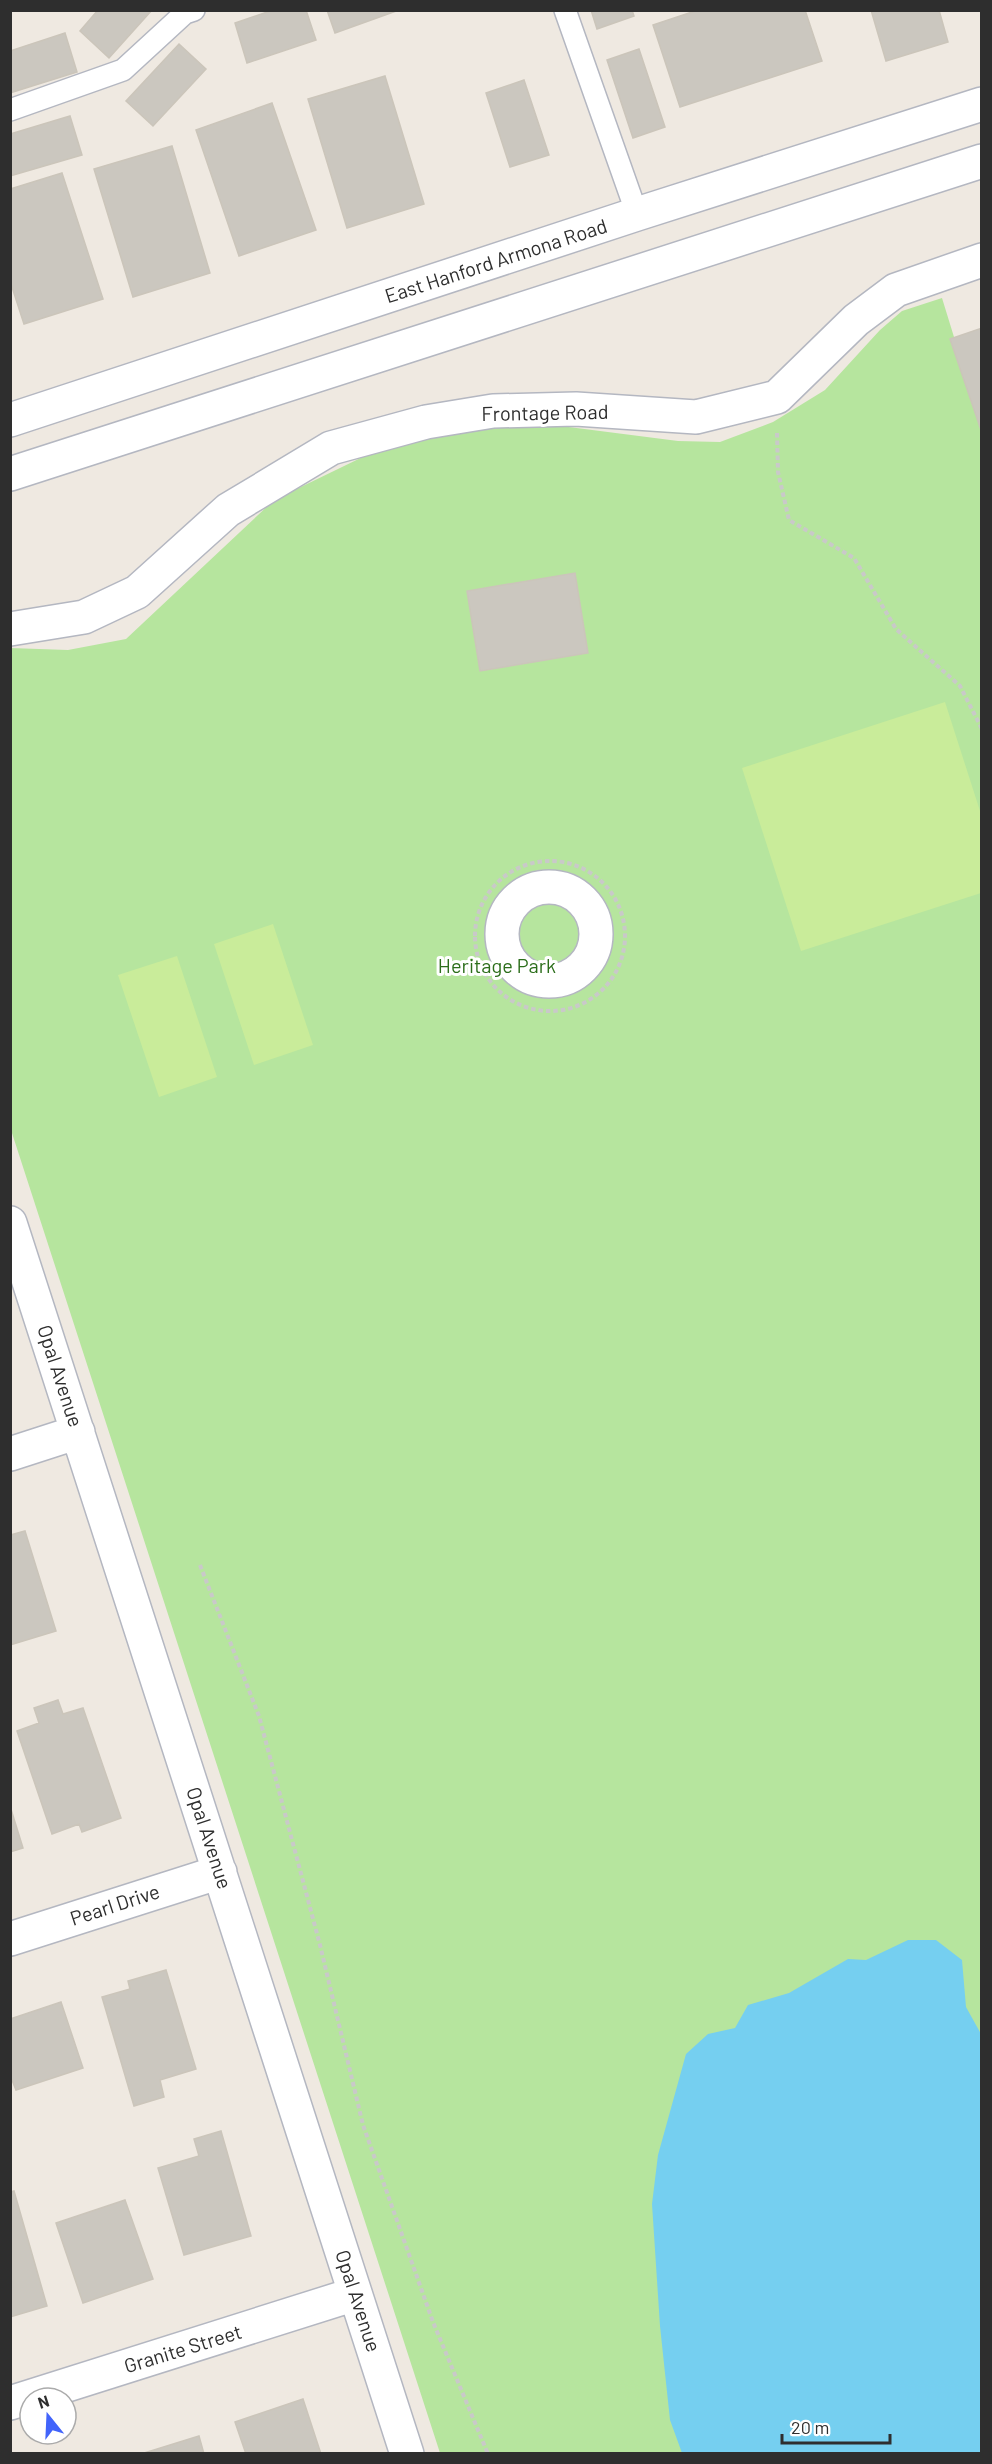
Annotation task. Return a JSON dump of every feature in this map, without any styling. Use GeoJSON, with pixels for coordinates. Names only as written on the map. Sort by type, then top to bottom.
{"type":"FeatureCollection","features":[{"type":"Feature","properties":{"kind":"street","name":"East Hanford Armona Road"},"geometry":{"type":"LineString","coordinates":[[10,420],[637,214],[981,104]]}},
{"type":"Feature","properties":{"kind":"street"},"geometry":{"type":"LineString","coordinates":[[10,474],[981,161]]}},
{"type":"Feature","properties":{"kind":"street"},"geometry":{"type":"LineString","coordinates":[[777,397],[856,320],[896,290],[981,261]]}},
{"type":"Feature","properties":{"kind":"street","name":"Frontage Road"},"geometry":{"type":"LineString","coordinates":[[10,629],[84,617],[137,592],[228,510],[331,448],[426,422],[493,411],[576,409],[696,417],[777,397]]}},
{"type":"Feature","properties":{"kind":"street","name":"Opal Avenue"},"geometry":{"type":"LineString","coordinates":[[10,1223],[407,2454]]}},
{"type":"Feature","properties":{"kind":"street"},"geometry":{"type":"LineString","coordinates":[[10,1454],[78,1432]]}},
{"type":"Feature","properties":{"kind":"street","name":"Pearl Drive"},"geometry":{"type":"LineString","coordinates":[[10,1939],[219,1872]]}},
{"type":"Feature","properties":{"kind":"street","name":"Granite Street"},"geometry":{"type":"LineString","coordinates":[[10,2403],[355,2294]]}},
{"type":"Feature","properties":{"kind":"lane"},"geometry":{"type":"LineString","coordinates":[[10,110],[123,70],[185,13],[194,10]]}},
{"type":"Feature","properties":{"kind":"lane"},"geometry":{"type":"LineString","coordinates":[[565,10],[637,214]]}},
{"type":"Feature","properties":{"kind":"path"},"geometry":{"type":"LineString","coordinates":[[777,397],[778,472],[789,520],[854,558],[896,629],[960,686],[981,729]]}},
{"type":"Feature","properties":{"kind":"path"},"geometry":{"type":"LineString","coordinates":[[554,861],[574,865],[591,873],[605,885],[618,902],[624,923],[622,956],[619,966],[608,983],[593,997],[574,1006],[554,1010],[533,1009],[514,1002],[497,989],[484,972],[476,952],[475,930],[486,895],[497,882],[514,870],[533,863],[554,861]]}},
{"type":"Feature","properties":{"kind":"path"},"geometry":{"type":"LineString","coordinates":[[200,1564],[260,1716],[320,1946],[363,2125],[433,2322],[488,2454]]}},
{"type":"Feature","properties":{"kind":"green space","name":"Heritage Park"},"geometry":{"type":"Polygon","coordinates":[[[942,298],[982,428],[981,2453],[440,2453],[11,1130],[10,648],[68,650],[126,639],[274,500],[373,452],[429,437],[498,428],[561,426],[678,441],[720,442],[773,422],[825,390],[880,330],[902,311],[942,298]]]}},
{"type":"Feature","properties":{"kind":"green space"},"geometry":{"type":"Polygon","coordinates":[[[945,702],[981,814],[981,893],[801,951],[742,768],[945,702]]]}},
{"type":"Feature","properties":{"kind":"green space"},"geometry":{"type":"Polygon","coordinates":[[[273,924],[313,1045],[254,1065],[214,944],[273,924]]]}},
{"type":"Feature","properties":{"kind":"green space"},"geometry":{"type":"Polygon","coordinates":[[[177,956],[217,1077],[159,1097],[118,975],[177,956]]]}},
{"type":"Feature","properties":{"kind":"water"},"geometry":{"type":"Polygon","coordinates":[[[908,1940],[936,1940],[962,1960],[966,2007],[981,2034],[981,2453],[682,2453],[670,2420],[660,2326],[652,2204],[658,2155],[686,2054],[708,2034],[735,2028],[748,2005],[789,1993],[848,1959],[866,1960],[908,1940]]]}},
{"type":"Feature","properties":{"kind":"building"},"geometry":{"type":"Polygon","coordinates":[[[98,10],[152,10],[109,58],[80,31],[98,10]]]}},
{"type":"Feature","properties":{"kind":"building"},"geometry":{"type":"Polygon","coordinates":[[[273,10],[306,10],[316,40],[247,63],[235,23],[273,10]]]}},
{"type":"Feature","properties":{"kind":"building"},"geometry":{"type":"Polygon","coordinates":[[[327,10],[399,10],[335,33],[327,10]]]}},
{"type":"Feature","properties":{"kind":"building"},"geometry":{"type":"Polygon","coordinates":[[[591,10],[632,10],[634,16],[597,29],[591,10]]]}},
{"type":"Feature","properties":{"kind":"building"},"geometry":{"type":"Polygon","coordinates":[[[698,10],[805,10],[822,61],[680,107],[653,25],[698,10]]]}},
{"type":"Feature","properties":{"kind":"building"},"geometry":{"type":"Polygon","coordinates":[[[871,10],[939,10],[948,42],[886,61],[871,10]]]}},
{"type":"Feature","properties":{"kind":"building"},"geometry":{"type":"Polygon","coordinates":[[[65,33],[77,72],[10,93],[10,51],[65,33]]]}},
{"type":"Feature","properties":{"kind":"building"},"geometry":{"type":"Polygon","coordinates":[[[179,44],[206,69],[153,126],[126,101],[179,44]]]}},
{"type":"Feature","properties":{"kind":"building"},"geometry":{"type":"Polygon","coordinates":[[[639,49],[665,127],[633,138],[607,60],[639,49]]]}},
{"type":"Feature","properties":{"kind":"building"},"geometry":{"type":"Polygon","coordinates":[[[385,76],[424,204],[347,228],[308,99],[385,76]]]}},
{"type":"Feature","properties":{"kind":"building"},"geometry":{"type":"Polygon","coordinates":[[[524,80],[549,155],[510,167],[486,93],[524,80]]]}},
{"type":"Feature","properties":{"kind":"building"},"geometry":{"type":"Polygon","coordinates":[[[272,103],[316,230],[239,256],[196,130],[272,103]]]}},
{"type":"Feature","properties":{"kind":"building"},"geometry":{"type":"Polygon","coordinates":[[[70,116],[82,155],[10,176],[10,134],[70,116]]]}},
{"type":"Feature","properties":{"kind":"building"},"geometry":{"type":"Polygon","coordinates":[[[172,146],[210,273],[133,297],[94,169],[172,146]]]}},
{"type":"Feature","properties":{"kind":"building"},"geometry":{"type":"Polygon","coordinates":[[[62,173],[103,299],[24,324],[10,281],[10,189],[62,173]]]}},
{"type":"Feature","properties":{"kind":"building"},"geometry":{"type":"Polygon","coordinates":[[[982,328],[982,433],[950,339],[982,328]]]}},
{"type":"Feature","properties":{"kind":"building"},"geometry":{"type":"Polygon","coordinates":[[[575,573],[588,653],[480,671],[467,591],[575,573]]]}},
{"type":"Feature","properties":{"kind":"building"},"geometry":{"type":"Polygon","coordinates":[[[25,1531],[56,1631],[10,1645],[10,1535],[25,1531]]]}},
{"type":"Feature","properties":{"kind":"building"},"geometry":{"type":"Polygon","coordinates":[[[58,1700],[63,1714],[83,1708],[121,1818],[82,1832],[79,1824],[52,1834],[17,1731],[39,1723],[34,1708],[58,1700]]]}},
{"type":"Feature","properties":{"kind":"building"},"geometry":{"type":"Polygon","coordinates":[[[10,1806],[23,1848],[10,1852],[10,1806]]]}},
{"type":"Feature","properties":{"kind":"building"},"geometry":{"type":"Polygon","coordinates":[[[166,1970],[196,2069],[160,2080],[164,2097],[134,2106],[102,1997],[130,1989],[128,1981],[166,1970]]]}},
{"type":"Feature","properties":{"kind":"building"},"geometry":{"type":"Polygon","coordinates":[[[61,2002],[83,2068],[16,2090],[10,2075],[10,2019],[61,2002]]]}},
{"type":"Feature","properties":{"kind":"building"},"geometry":{"type":"Polygon","coordinates":[[[221,2131],[251,2236],[184,2255],[158,2168],[199,2156],[194,2139],[221,2131]]]}},
{"type":"Feature","properties":{"kind":"building"},"geometry":{"type":"Polygon","coordinates":[[[14,2191],[47,2306],[10,2317],[10,2192],[14,2191]]]}},
{"type":"Feature","properties":{"kind":"building"},"geometry":{"type":"Polygon","coordinates":[[[125,2200],[153,2279],[83,2303],[56,2223],[125,2200]]]}},
{"type":"Feature","properties":{"kind":"building"},"geometry":{"type":"Polygon","coordinates":[[[303,2399],[321,2454],[246,2454],[235,2422],[303,2399]]]}},
{"type":"Feature","properties":{"kind":"building"},"geometry":{"type":"Polygon","coordinates":[[[199,2436],[204,2454],[141,2454],[199,2436]]]}}]}
